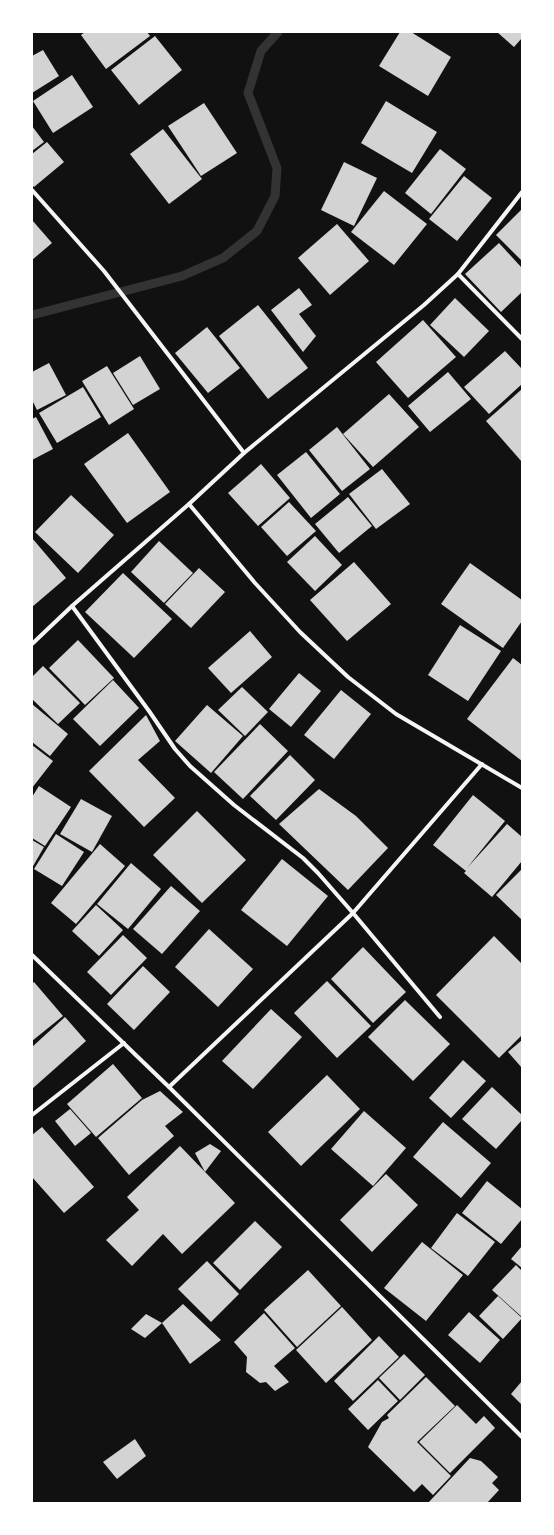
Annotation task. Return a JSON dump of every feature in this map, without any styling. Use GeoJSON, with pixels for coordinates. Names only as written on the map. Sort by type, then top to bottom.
{"type":"FeatureCollection","features":[{"type":"Feature","properties":{"kind":"street"},"geometry":{"type":"LineString","coordinates":[[32,190],[104,271],[244,453]]}},
{"type":"Feature","properties":{"kind":"street"},"geometry":{"type":"LineString","coordinates":[[32,644],[72,606],[189,504],[244,453],[424,305],[458,274],[522,192]]}},
{"type":"Feature","properties":{"kind":"street"},"geometry":{"type":"LineString","coordinates":[[458,274],[522,339]]}},
{"type":"Feature","properties":{"kind":"street"},"geometry":{"type":"LineString","coordinates":[[189,504],[255,583],[300,632],[348,677],[396,714],[522,788]]}},
{"type":"Feature","properties":{"kind":"street"},"geometry":{"type":"LineString","coordinates":[[72,606],[150,711],[175,749],[190,766],[234,805],[303,858],[318,873],[440,1017]]}},
{"type":"Feature","properties":{"kind":"street"},"geometry":{"type":"LineString","coordinates":[[169,1087],[353,913],[482,764]]}},
{"type":"Feature","properties":{"kind":"street"},"geometry":{"type":"LineString","coordinates":[[32,955],[169,1087],[522,1437]]}},
{"type":"Feature","properties":{"kind":"street"},"geometry":{"type":"LineString","coordinates":[[32,1115],[124,1043]]}},
{"type":"Feature","properties":{"kind":"building"},"geometry":{"type":"Polygon","coordinates":[[[85,32],[147,32],[150,36],[106,69],[81,35],[85,32]]]}},
{"type":"Feature","properties":{"kind":"building"},"geometry":{"type":"Polygon","coordinates":[[[400,32],[411,32],[451,57],[428,96],[379,66],[400,32]]]}},
{"type":"Feature","properties":{"kind":"building"},"geometry":{"type":"Polygon","coordinates":[[[497,32],[522,32],[522,38],[514,47],[497,32]]]}},
{"type":"Feature","properties":{"kind":"building"},"geometry":{"type":"Polygon","coordinates":[[[155,36],[182,70],[139,105],[111,70],[155,36]]]}},
{"type":"Feature","properties":{"kind":"building"},"geometry":{"type":"Polygon","coordinates":[[[43,50],[59,76],[32,93],[32,56],[43,50]]]}},
{"type":"Feature","properties":{"kind":"building"},"geometry":{"type":"Polygon","coordinates":[[[72,75],[93,107],[53,133],[33,101],[72,75]]]}},
{"type":"Feature","properties":{"kind":"building"},"geometry":{"type":"Polygon","coordinates":[[[386,101],[437,132],[412,173],[361,143],[386,101]]]}},
{"type":"Feature","properties":{"kind":"building"},"geometry":{"type":"Polygon","coordinates":[[[204,103],[237,153],[201,176],[168,126],[204,103]]]}},
{"type":"Feature","properties":{"kind":"building"},"geometry":{"type":"Polygon","coordinates":[[[32,126],[44,142],[32,151],[32,126]]]}},
{"type":"Feature","properties":{"kind":"building"},"geometry":{"type":"Polygon","coordinates":[[[163,129],[202,179],[169,204],[130,154],[163,129]]]}},
{"type":"Feature","properties":{"kind":"building"},"geometry":{"type":"Polygon","coordinates":[[[47,142],[64,162],[34,187],[32,185],[32,154],[47,142]]]}},
{"type":"Feature","properties":{"kind":"building"},"geometry":{"type":"Polygon","coordinates":[[[440,149],[466,169],[431,214],[405,193],[440,149]]]}},
{"type":"Feature","properties":{"kind":"building"},"geometry":{"type":"Polygon","coordinates":[[[344,162],[377,178],[354,226],[321,210],[344,162]]]}},
{"type":"Feature","properties":{"kind":"building"},"geometry":{"type":"Polygon","coordinates":[[[464,176],[492,198],[457,241],[429,219],[464,176]]]}},
{"type":"Feature","properties":{"kind":"building"},"geometry":{"type":"Polygon","coordinates":[[[384,191],[427,224],[394,265],[351,232],[384,191]]]}},
{"type":"Feature","properties":{"kind":"building"},"geometry":{"type":"Polygon","coordinates":[[[522,209],[522,261],[496,235],[522,209]]]}},
{"type":"Feature","properties":{"kind":"building"},"geometry":{"type":"Polygon","coordinates":[[[32,220],[52,243],[32,260],[32,220]]]}},
{"type":"Feature","properties":{"kind":"building"},"geometry":{"type":"Polygon","coordinates":[[[337,224],[369,261],[330,295],[298,258],[337,224]]]}},
{"type":"Feature","properties":{"kind":"building"},"geometry":{"type":"Polygon","coordinates":[[[499,243],[522,268],[522,292],[501,312],[465,274],[499,243]]]}},
{"type":"Feature","properties":{"kind":"building"},"geometry":{"type":"Polygon","coordinates":[[[299,288],[312,305],[299,314],[316,336],[303,352],[271,310],[299,288]]]}},
{"type":"Feature","properties":{"kind":"building"},"geometry":{"type":"Polygon","coordinates":[[[455,298],[489,331],[464,357],[430,325],[455,298]]]}},
{"type":"Feature","properties":{"kind":"building"},"geometry":{"type":"Polygon","coordinates":[[[258,305],[308,368],[268,399],[219,336],[258,305]]]}},
{"type":"Feature","properties":{"kind":"building"},"geometry":{"type":"Polygon","coordinates":[[[423,320],[456,357],[408,398],[376,362],[423,320]]]}},
{"type":"Feature","properties":{"kind":"building"},"geometry":{"type":"Polygon","coordinates":[[[207,327],[240,368],[208,393],[175,353],[207,327]]]}},
{"type":"Feature","properties":{"kind":"building"},"geometry":{"type":"Polygon","coordinates":[[[505,351],[522,369],[522,384],[489,414],[464,387],[505,351]]]}},
{"type":"Feature","properties":{"kind":"building"},"geometry":{"type":"Polygon","coordinates":[[[140,356],[160,389],[133,405],[113,373],[140,356]]]}},
{"type":"Feature","properties":{"kind":"building"},"geometry":{"type":"Polygon","coordinates":[[[49,363],[66,395],[37,410],[32,400],[32,372],[49,363]]]}},
{"type":"Feature","properties":{"kind":"building"},"geometry":{"type":"Polygon","coordinates":[[[107,366],[134,409],[109,425],[82,381],[107,366]]]}},
{"type":"Feature","properties":{"kind":"building"},"geometry":{"type":"Polygon","coordinates":[[[448,372],[471,399],[430,432],[408,406],[448,372]]]}},
{"type":"Feature","properties":{"kind":"building"},"geometry":{"type":"Polygon","coordinates":[[[83,387],[101,417],[57,443],[39,413],[83,387]]]}},
{"type":"Feature","properties":{"kind":"building"},"geometry":{"type":"Polygon","coordinates":[[[522,389],[522,462],[486,421],[522,389]]]}},
{"type":"Feature","properties":{"kind":"building"},"geometry":{"type":"Polygon","coordinates":[[[389,394],[419,427],[373,467],[343,434],[389,394]]]}},
{"type":"Feature","properties":{"kind":"building"},"geometry":{"type":"Polygon","coordinates":[[[36,417],[53,449],[32,460],[32,419],[36,417]]]}},
{"type":"Feature","properties":{"kind":"building"},"geometry":{"type":"Polygon","coordinates":[[[337,427],[370,469],[342,491],[309,450],[337,427]]]}},
{"type":"Feature","properties":{"kind":"building"},"geometry":{"type":"Polygon","coordinates":[[[128,433],[170,492],[127,523],[84,464],[128,433]]]}},
{"type":"Feature","properties":{"kind":"building"},"geometry":{"type":"Polygon","coordinates":[[[306,452],[340,494],[311,518],[277,475],[306,452]]]}},
{"type":"Feature","properties":{"kind":"building"},"geometry":{"type":"Polygon","coordinates":[[[261,464],[290,498],[258,526],[228,493],[261,464]]]}},
{"type":"Feature","properties":{"kind":"building"},"geometry":{"type":"Polygon","coordinates":[[[382,469],[410,504],[376,529],[349,494],[382,469]]]}},
{"type":"Feature","properties":{"kind":"building"},"geometry":{"type":"Polygon","coordinates":[[[71,495],[114,535],[78,573],[35,532],[71,495]]]}},
{"type":"Feature","properties":{"kind":"building"},"geometry":{"type":"Polygon","coordinates":[[[348,497],[372,526],[339,553],[315,524],[348,497]]]}},
{"type":"Feature","properties":{"kind":"building"},"geometry":{"type":"Polygon","coordinates":[[[289,502],[316,531],[287,556],[261,527],[289,502]]]}},
{"type":"Feature","properties":{"kind":"building"},"geometry":{"type":"Polygon","coordinates":[[[315,536],[342,565],[315,591],[287,562],[315,536]]]}},
{"type":"Feature","properties":{"kind":"building"},"geometry":{"type":"Polygon","coordinates":[[[32,538],[66,578],[32,607],[32,538]]]}},
{"type":"Feature","properties":{"kind":"building"},"geometry":{"type":"Polygon","coordinates":[[[159,541],[193,573],[164,603],[131,572],[159,541]]]}},
{"type":"Feature","properties":{"kind":"building"},"geometry":{"type":"Polygon","coordinates":[[[354,562],[391,604],[347,641],[310,600],[354,562]]]}},
{"type":"Feature","properties":{"kind":"building"},"geometry":{"type":"Polygon","coordinates":[[[470,563],[522,600],[522,621],[503,648],[441,604],[470,563]]]}},
{"type":"Feature","properties":{"kind":"building"},"geometry":{"type":"Polygon","coordinates":[[[199,568],[225,592],[191,628],[165,604],[199,568]]]}},
{"type":"Feature","properties":{"kind":"building"},"geometry":{"type":"Polygon","coordinates":[[[123,573],[172,619],[134,658],[85,612],[123,573]]]}},
{"type":"Feature","properties":{"kind":"building"},"geometry":{"type":"Polygon","coordinates":[[[460,625],[501,651],[468,701],[428,675],[460,625]]]}},
{"type":"Feature","properties":{"kind":"building"},"geometry":{"type":"Polygon","coordinates":[[[250,631],[272,657],[231,693],[208,668],[250,631]]]}},
{"type":"Feature","properties":{"kind":"building"},"geometry":{"type":"Polygon","coordinates":[[[78,640],[114,678],[85,705],[49,668],[78,640]]]}},
{"type":"Feature","properties":{"kind":"building"},"geometry":{"type":"Polygon","coordinates":[[[513,658],[522,665],[522,761],[467,719],[513,658]]]}},
{"type":"Feature","properties":{"kind":"building"},"geometry":{"type":"Polygon","coordinates":[[[43,666],[80,703],[58,724],[32,699],[32,677],[43,666]]]}},
{"type":"Feature","properties":{"kind":"building"},"geometry":{"type":"Polygon","coordinates":[[[299,673],[321,691],[291,727],[269,709],[299,673]]]}},
{"type":"Feature","properties":{"kind":"building"},"geometry":{"type":"Polygon","coordinates":[[[113,680],[139,708],[100,746],[73,719],[113,680]]]}},
{"type":"Feature","properties":{"kind":"building"},"geometry":{"type":"Polygon","coordinates":[[[242,687],[268,712],[245,736],[218,710],[242,687]]]}},
{"type":"Feature","properties":{"kind":"building"},"geometry":{"type":"Polygon","coordinates":[[[341,690],[371,714],[334,759],[304,735],[341,690]]]}},
{"type":"Feature","properties":{"kind":"building"},"geometry":{"type":"Polygon","coordinates":[[[32,704],[68,734],[50,756],[32,742],[32,704]]]}},
{"type":"Feature","properties":{"kind":"building"},"geometry":{"type":"Polygon","coordinates":[[[207,705],[243,736],[211,773],[175,741],[207,705]]]}},
{"type":"Feature","properties":{"kind":"building"},"geometry":{"type":"Polygon","coordinates":[[[146,715],[160,741],[138,760],[175,798],[144,827],[89,771],[146,715]]]}},
{"type":"Feature","properties":{"kind":"building"},"geometry":{"type":"Polygon","coordinates":[[[260,724],[288,751],[243,799],[214,772],[260,724]]]}},
{"type":"Feature","properties":{"kind":"building"},"geometry":{"type":"Polygon","coordinates":[[[32,745],[53,761],[32,788],[32,745]]]}},
{"type":"Feature","properties":{"kind":"building"},"geometry":{"type":"Polygon","coordinates":[[[290,755],[315,780],[276,820],[250,796],[290,755]]]}},
{"type":"Feature","properties":{"kind":"building"},"geometry":{"type":"Polygon","coordinates":[[[39,786],[71,807],[45,846],[32,838],[32,797],[39,786]]]}},
{"type":"Feature","properties":{"kind":"building"},"geometry":{"type":"Polygon","coordinates":[[[319,789],[356,816],[388,848],[348,890],[279,824],[319,789]]]}},
{"type":"Feature","properties":{"kind":"building"},"geometry":{"type":"Polygon","coordinates":[[[473,795],[505,821],[467,868],[507,824],[522,837],[522,861],[492,897],[464,873],[466,871],[433,845],[473,795]]]}},
{"type":"Feature","properties":{"kind":"building"},"geometry":{"type":"Polygon","coordinates":[[[81,799],[112,816],[92,852],[60,834],[81,799]]]}},
{"type":"Feature","properties":{"kind":"building"},"geometry":{"type":"Polygon","coordinates":[[[197,811],[246,860],[202,903],[153,855],[197,811]]]}},
{"type":"Feature","properties":{"kind":"building"},"geometry":{"type":"Polygon","coordinates":[[[56,834],[84,852],[62,886],[34,869],[56,834]]]}},
{"type":"Feature","properties":{"kind":"building"},"geometry":{"type":"Polygon","coordinates":[[[32,840],[44,847],[32,868],[32,840]]]}},
{"type":"Feature","properties":{"kind":"building"},"geometry":{"type":"Polygon","coordinates":[[[100,844],[125,866],[76,924],[51,903],[100,844]]]}},
{"type":"Feature","properties":{"kind":"building"},"geometry":{"type":"Polygon","coordinates":[[[282,859],[328,896],[287,946],[241,910],[282,859]]]}},
{"type":"Feature","properties":{"kind":"building"},"geometry":{"type":"Polygon","coordinates":[[[131,863],[161,889],[128,929],[97,904],[131,863]]]}},
{"type":"Feature","properties":{"kind":"building"},"geometry":{"type":"Polygon","coordinates":[[[522,869],[522,920],[496,895],[522,869]]]}},
{"type":"Feature","properties":{"kind":"building"},"geometry":{"type":"Polygon","coordinates":[[[171,886],[200,911],[162,954],[133,929],[171,886]]]}},
{"type":"Feature","properties":{"kind":"building"},"geometry":{"type":"Polygon","coordinates":[[[96,905],[123,930],[99,956],[72,931],[96,905]]]}},
{"type":"Feature","properties":{"kind":"building"},"geometry":{"type":"Polygon","coordinates":[[[209,929],[253,969],[218,1007],[175,967],[209,929]]]}},
{"type":"Feature","properties":{"kind":"building"},"geometry":{"type":"Polygon","coordinates":[[[123,935],[147,958],[111,995],[87,972],[123,935]]]}},
{"type":"Feature","properties":{"kind":"building"},"geometry":{"type":"Polygon","coordinates":[[[494,936],[522,964],[522,1035],[499,1058],[436,995],[494,936]]]}},
{"type":"Feature","properties":{"kind":"building"},"geometry":{"type":"Polygon","coordinates":[[[363,947],[406,992],[373,1023],[331,979],[363,947]]]}},
{"type":"Feature","properties":{"kind":"building"},"geometry":{"type":"Polygon","coordinates":[[[143,966],[170,992],[134,1030],[107,1004],[143,966]]]}},
{"type":"Feature","properties":{"kind":"building"},"geometry":{"type":"Polygon","coordinates":[[[327,981],[371,1026],[337,1058],[294,1013],[327,981]]]}},
{"type":"Feature","properties":{"kind":"building"},"geometry":{"type":"Polygon","coordinates":[[[34,982],[63,1016],[32,1041],[32,984],[34,982]]]}},
{"type":"Feature","properties":{"kind":"building"},"geometry":{"type":"Polygon","coordinates":[[[405,1000],[450,1044],[413,1081],[368,1037],[405,1000]]]}},
{"type":"Feature","properties":{"kind":"building"},"geometry":{"type":"Polygon","coordinates":[[[271,1009],[302,1037],[253,1089],[222,1061],[271,1009]]]}},
{"type":"Feature","properties":{"kind":"building"},"geometry":{"type":"Polygon","coordinates":[[[65,1017],[86,1041],[32,1089],[32,1047],[65,1017]]]}},
{"type":"Feature","properties":{"kind":"building"},"geometry":{"type":"Polygon","coordinates":[[[522,1040],[522,1068],[508,1052],[522,1040]]]}},
{"type":"Feature","properties":{"kind":"building"},"geometry":{"type":"Polygon","coordinates":[[[463,1060],[486,1081],[451,1118],[429,1098],[463,1060]]]}},
{"type":"Feature","properties":{"kind":"building"},"geometry":{"type":"Polygon","coordinates":[[[113,1064],[142,1098],[96,1137],[67,1104],[113,1064]]]}},
{"type":"Feature","properties":{"kind":"building"},"geometry":{"type":"Polygon","coordinates":[[[327,1075],[360,1109],[301,1166],[268,1132],[327,1075]]]}},
{"type":"Feature","properties":{"kind":"building"},"geometry":{"type":"Polygon","coordinates":[[[492,1087],[522,1115],[522,1120],[496,1149],[462,1119],[492,1087]]]}},
{"type":"Feature","properties":{"kind":"building"},"geometry":{"type":"Polygon","coordinates":[[[160,1091],[183,1112],[165,1126],[174,1136],[129,1175],[98,1138],[142,1100],[160,1091]]]}},
{"type":"Feature","properties":{"kind":"building"},"geometry":{"type":"Polygon","coordinates":[[[70,1109],[91,1133],[75,1146],[55,1121],[70,1109]]]}},
{"type":"Feature","properties":{"kind":"building"},"geometry":{"type":"Polygon","coordinates":[[[364,1111],[406,1148],[373,1186],[331,1149],[364,1111]]]}},
{"type":"Feature","properties":{"kind":"building"},"geometry":{"type":"Polygon","coordinates":[[[443,1122],[491,1163],[461,1198],[413,1157],[443,1122]]]}},
{"type":"Feature","properties":{"kind":"building"},"geometry":{"type":"Polygon","coordinates":[[[42,1127],[94,1187],[64,1213],[32,1177],[32,1135],[42,1127]]]}},
{"type":"Feature","properties":{"kind":"building"},"geometry":{"type":"Polygon","coordinates":[[[210,1144],[221,1151],[205,1172],[195,1153],[210,1144]]]}},
{"type":"Feature","properties":{"kind":"building"},"geometry":{"type":"Polygon","coordinates":[[[180,1146],[235,1203],[182,1254],[163,1234],[132,1266],[106,1240],[139,1210],[127,1197],[180,1146]]]}},
{"type":"Feature","properties":{"kind":"building"},"geometry":{"type":"Polygon","coordinates":[[[386,1174],[418,1205],[372,1252],[340,1220],[386,1174]]]}},
{"type":"Feature","properties":{"kind":"building"},"geometry":{"type":"Polygon","coordinates":[[[487,1181],[522,1209],[522,1219],[501,1244],[462,1213],[487,1181]]]}},
{"type":"Feature","properties":{"kind":"building"},"geometry":{"type":"Polygon","coordinates":[[[457,1213],[495,1242],[468,1276],[431,1248],[457,1213]]]}},
{"type":"Feature","properties":{"kind":"building"},"geometry":{"type":"Polygon","coordinates":[[[255,1221],[282,1247],[240,1290],[213,1263],[255,1221]]]}},
{"type":"Feature","properties":{"kind":"building"},"geometry":{"type":"Polygon","coordinates":[[[422,1242],[463,1275],[426,1321],[384,1288],[422,1242]]]}},
{"type":"Feature","properties":{"kind":"building"},"geometry":{"type":"Polygon","coordinates":[[[522,1246],[522,1268],[511,1259],[522,1246]]]}},
{"type":"Feature","properties":{"kind":"building"},"geometry":{"type":"Polygon","coordinates":[[[207,1261],[239,1294],[211,1322],[178,1289],[207,1261]]]}},
{"type":"Feature","properties":{"kind":"building"},"geometry":{"type":"Polygon","coordinates":[[[516,1265],[522,1271],[522,1317],[492,1290],[516,1265]]]}},
{"type":"Feature","properties":{"kind":"building"},"geometry":{"type":"Polygon","coordinates":[[[308,1270],[341,1306],[297,1347],[264,1310],[308,1270]]]}},
{"type":"Feature","properties":{"kind":"building"},"geometry":{"type":"Polygon","coordinates":[[[498,1296],[522,1318],[503,1339],[479,1316],[498,1296]]]}},
{"type":"Feature","properties":{"kind":"building"},"geometry":{"type":"Polygon","coordinates":[[[183,1304],[221,1340],[190,1364],[162,1323],[183,1304]]]}},
{"type":"Feature","properties":{"kind":"building"},"geometry":{"type":"Polygon","coordinates":[[[342,1307],[372,1340],[326,1383],[296,1350],[342,1307]]]}},
{"type":"Feature","properties":{"kind":"building"},"geometry":{"type":"Polygon","coordinates":[[[469,1312],[500,1340],[480,1363],[448,1335],[469,1312]]]}},
{"type":"Feature","properties":{"kind":"building"},"geometry":{"type":"Polygon","coordinates":[[[264,1313],[295,1348],[274,1366],[289,1382],[275,1391],[266,1382],[260,1383],[246,1372],[247,1357],[234,1342],[264,1313]]]}},
{"type":"Feature","properties":{"kind":"building"},"geometry":{"type":"Polygon","coordinates":[[[146,1314],[162,1323],[145,1338],[131,1329],[146,1314]]]}},
{"type":"Feature","properties":{"kind":"building"},"geometry":{"type":"Polygon","coordinates":[[[379,1336],[399,1357],[353,1401],[334,1381],[379,1336]]]}},
{"type":"Feature","properties":{"kind":"building"},"geometry":{"type":"Polygon","coordinates":[[[404,1354],[425,1375],[400,1400],[379,1378],[404,1354]]]}},
{"type":"Feature","properties":{"kind":"building"},"geometry":{"type":"Polygon","coordinates":[[[426,1377],[455,1406],[417,1442],[451,1476],[433,1495],[422,1484],[414,1492],[368,1447],[382,1422],[389,1418],[387,1415],[426,1377]]]}},
{"type":"Feature","properties":{"kind":"building"},"geometry":{"type":"Polygon","coordinates":[[[378,1380],[398,1401],[368,1430],[348,1409],[378,1380]]]}},
{"type":"Feature","properties":{"kind":"building"},"geometry":{"type":"Polygon","coordinates":[[[522,1381],[522,1405],[511,1394],[522,1381]]]}},
{"type":"Feature","properties":{"kind":"building"},"geometry":{"type":"Polygon","coordinates":[[[457,1405],[476,1424],[484,1416],[495,1428],[450,1473],[419,1442],[457,1405]]]}},
{"type":"Feature","properties":{"kind":"building"},"geometry":{"type":"Polygon","coordinates":[[[135,1439],[146,1456],[117,1479],[103,1462],[135,1439]]]}},
{"type":"Feature","properties":{"kind":"building"},"geometry":{"type":"Polygon","coordinates":[[[470,1458],[481,1461],[498,1477],[492,1483],[499,1490],[487,1503],[428,1503],[470,1458]]]}},
{"type":"Feature","properties":{"kind":"waterway"},"geometry":{"type":"LineString","coordinates":[[32,315],[182,276],[223,258],[257,231],[275,196],[277,168],[248,93],[261,51],[278,32]]}}]}
